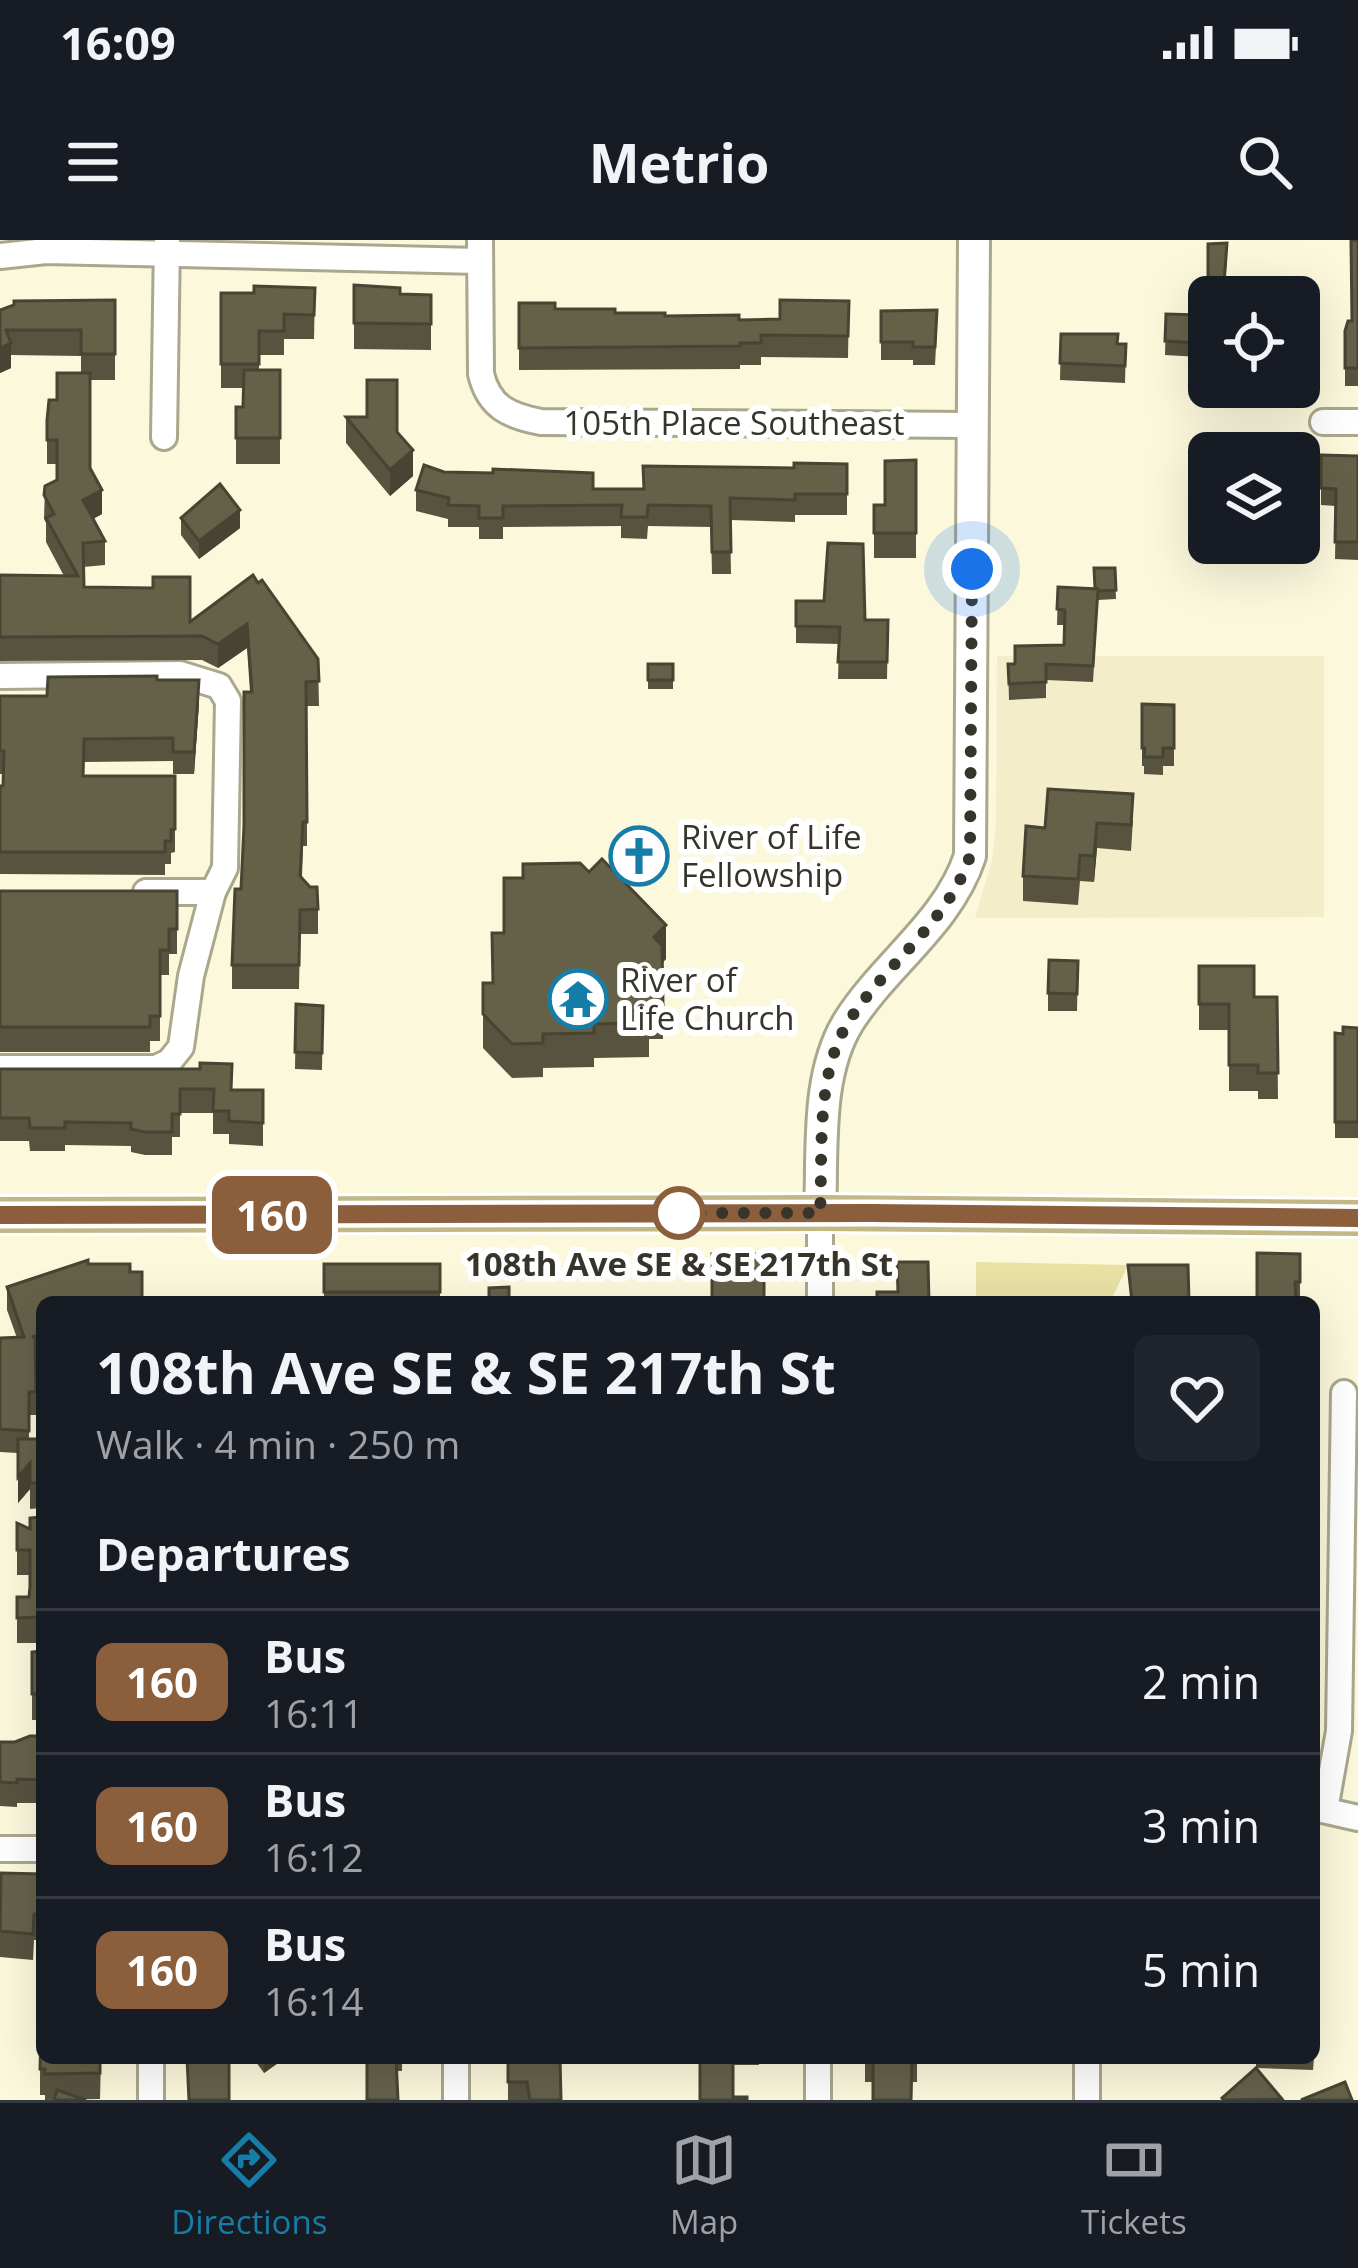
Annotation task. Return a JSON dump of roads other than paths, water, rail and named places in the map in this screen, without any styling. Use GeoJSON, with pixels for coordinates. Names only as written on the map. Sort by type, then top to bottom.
{"type":"FeatureCollection","features":[{"type":"Feature","properties":{"kind":"main road"},"geometry":{"type":"LineString","coordinates":[[0,1215],[820,1213],[1358,1218]]}},
{"type":"Feature","properties":{"kind":"street"},"geometry":{"type":"LineString","coordinates":[[820,1296],[826,1094],[834,1054],[848,1022],[948,903],[970,856],[974,240]]}},
{"type":"Feature","properties":{"kind":"street"},"geometry":{"type":"LineString","coordinates":[[0,256],[167,247],[479,251]]}},
{"type":"Feature","properties":{"kind":"street"},"geometry":{"type":"LineString","coordinates":[[164,437],[167,247]]}},
{"type":"Feature","properties":{"kind":"street","name":"105th Place Southeast"},"geometry":{"type":"LineString","coordinates":[[479,251],[485,393],[517,417],[541,422],[972,425]]}},
{"type":"Feature","properties":{"kind":"street"},"geometry":{"type":"LineString","coordinates":[[1323,422],[1358,422]]}},
{"type":"Feature","properties":{"kind":"street"},"geometry":{"type":"LineString","coordinates":[[0,676],[180,674],[218,686],[228,701],[226,868],[213,892],[191,976],[181,1047],[169,1062],[156,1068],[0,1068]]}},
{"type":"Feature","properties":{"kind":"street"},"geometry":{"type":"LineString","coordinates":[[118,892],[213,892]]}},
{"type":"Feature","properties":{"kind":"street"},"geometry":{"type":"LineString","coordinates":[[1320,1805],[1339,1731],[1350,1582],[1344,1393]]}},
{"type":"Feature","properties":{"kind":"street"},"geometry":{"type":"LineString","coordinates":[[1320,1809],[1358,1818]]}},
{"type":"Feature","properties":{"kind":"street"},"geometry":{"type":"LineString","coordinates":[[0,1850],[36,1850]]}},
{"type":"Feature","properties":{"kind":"street"},"geometry":{"type":"LineString","coordinates":[[151,2064],[151,2100]]}},
{"type":"Feature","properties":{"kind":"street"},"geometry":{"type":"LineString","coordinates":[[456,2064],[456,2100]]}},
{"type":"Feature","properties":{"kind":"street"},"geometry":{"type":"LineString","coordinates":[[818,2064],[818,2100]]}},
{"type":"Feature","properties":{"kind":"street"},"geometry":{"type":"LineString","coordinates":[[1087,2064],[1087,2100]]}},
{"type":"Feature","properties":{"kind":"place","name":"River of Life Fellowship"},"geometry":{"type":"Point","coordinates":[639,856]}},
{"type":"Feature","properties":{"kind":"place","name":"River of Life Church"},"geometry":{"type":"Point","coordinates":[578,999]}},
{"type":"Feature","properties":{"kind":"place","name":"108th Ave SE & SE 217th St"},"geometry":{"type":"Point","coordinates":[679,1213]}}]}
